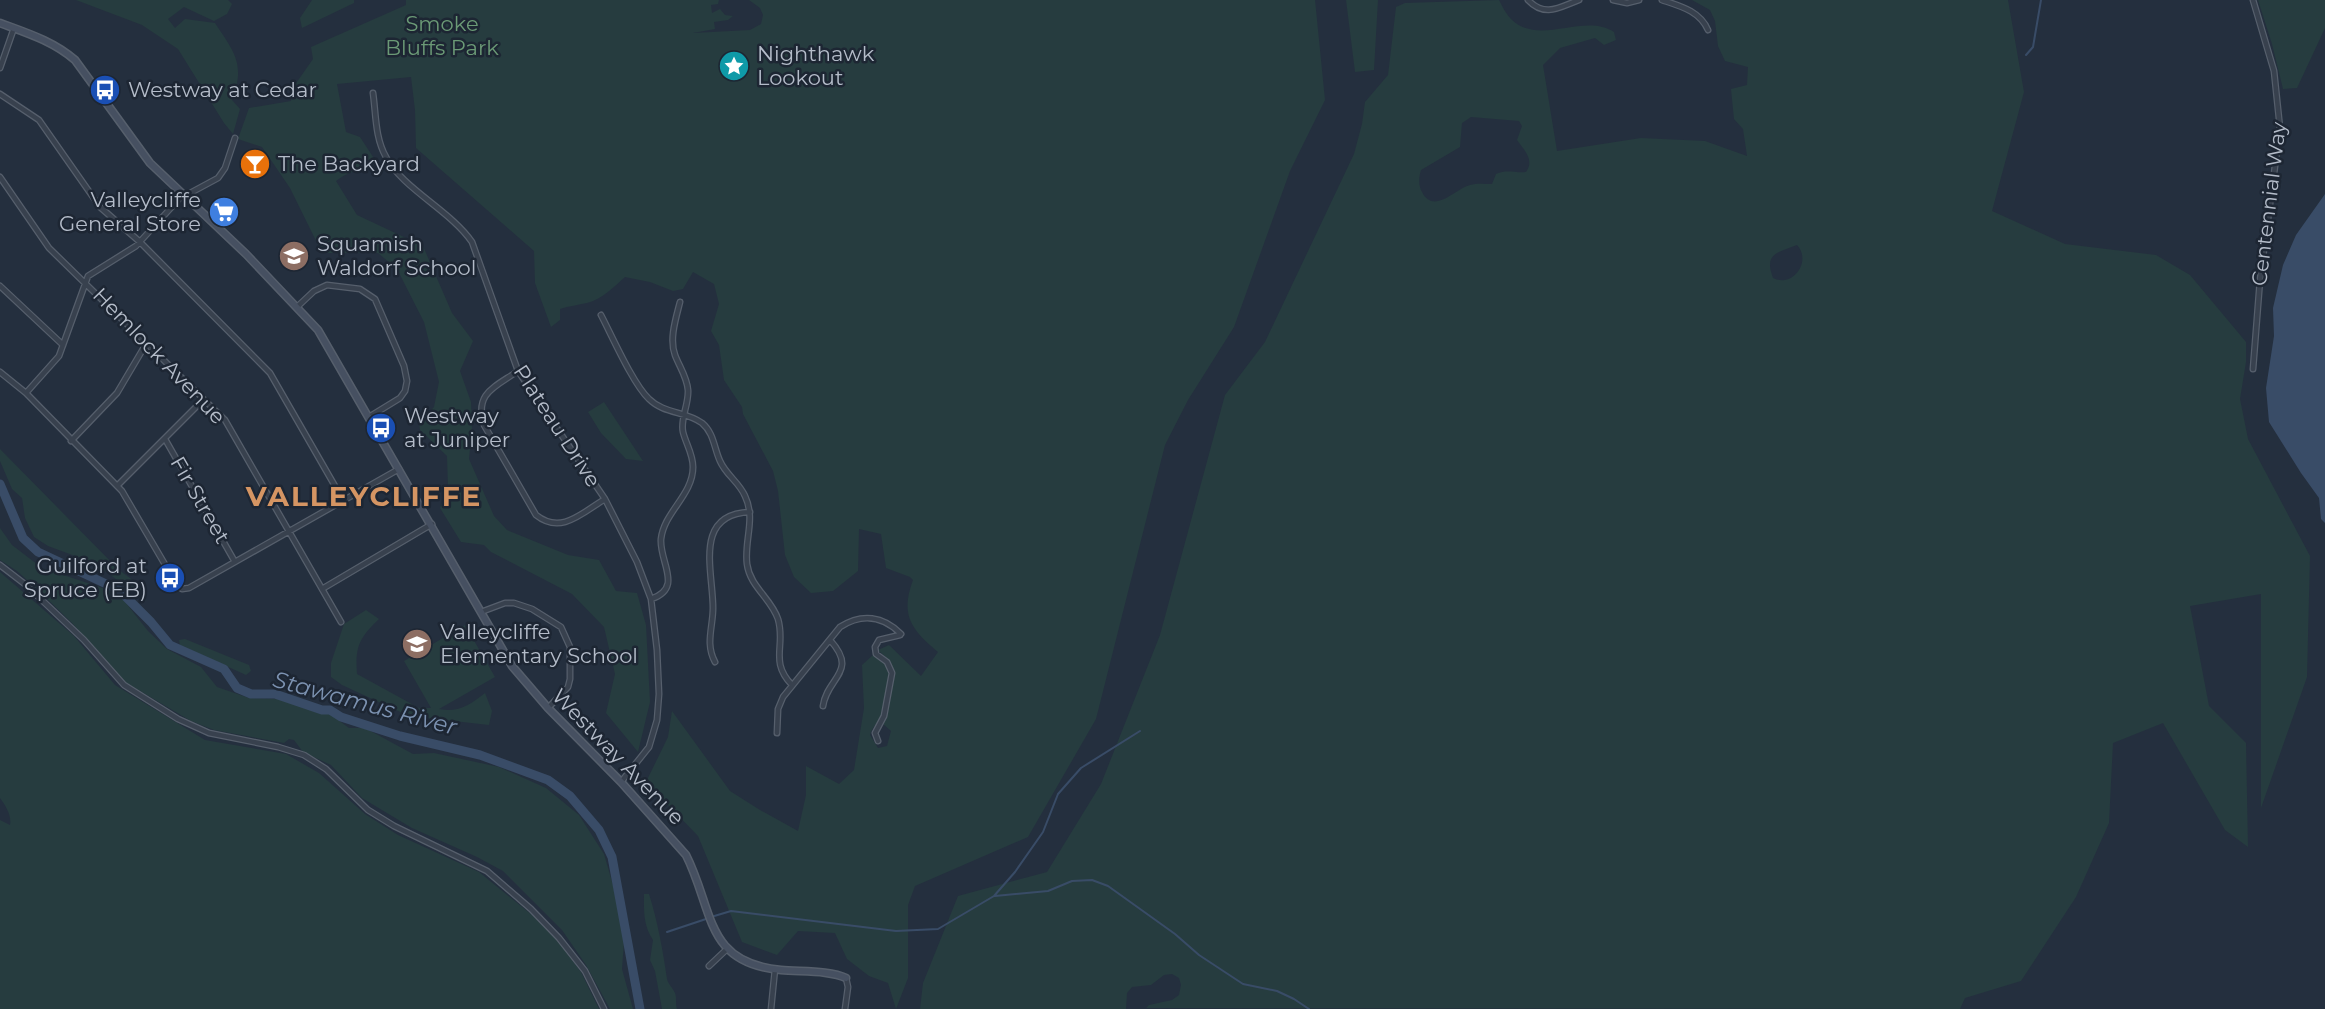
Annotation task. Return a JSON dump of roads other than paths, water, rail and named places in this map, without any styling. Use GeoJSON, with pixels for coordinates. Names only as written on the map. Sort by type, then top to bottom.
{"type":"FeatureCollection","features":[{"type":"Feature","properties":{"kind":"street"},"geometry":{"type":"LineString","coordinates":[[1528,0],[1540,9],[1552,11],[1579,0]]}},
{"type":"Feature","properties":{"kind":"street"},"geometry":{"type":"LineString","coordinates":[[1613,0],[1627,3],[1639,0]]}},
{"type":"Feature","properties":{"kind":"street"},"geometry":{"type":"LineString","coordinates":[[1662,0],[1698,14],[1708,30]]}},
{"type":"Feature","properties":{"kind":"street","name":"Centennial Way"},"geometry":{"type":"LineString","coordinates":[[2253,0],[2274,71],[2280,128],[2260,281],[2253,369]]}},
{"type":"Feature","properties":{"kind":"street","name":"Westway Avenue"},"geometry":{"type":"LineString","coordinates":[[0,23],[52,43],[75,60],[145,156],[318,330],[512,666],[686,855],[713,928],[727,949]]}},
{"type":"Feature","properties":{"kind":"street"},"geometry":{"type":"LineString","coordinates":[[0,68],[13,28]]}},
{"type":"Feature","properties":{"kind":"street","name":"Plateau Drive"},"geometry":{"type":"LineString","coordinates":[[373,93],[379,139],[390,164],[458,226],[476,248],[518,371],[605,499],[637,562],[651,599],[658,663],[657,720],[649,747],[621,782]]}},
{"type":"Feature","properties":{"kind":"street"},"geometry":{"type":"LineString","coordinates":[[0,94],[39,120],[100,207],[140,242],[270,373],[343,500]]}},
{"type":"Feature","properties":{"kind":"street"},"geometry":{"type":"LineString","coordinates":[[26,393],[59,356],[86,282],[92,273],[140,242],[185,195],[222,174],[235,138]]}},
{"type":"Feature","properties":{"kind":"street","name":"Hemlock Avenue"},"geometry":{"type":"LineString","coordinates":[[0,177],[49,248],[225,420],[341,622]]}},
{"type":"Feature","properties":{"kind":"street"},"geometry":{"type":"LineString","coordinates":[[297,307],[314,291],[327,285],[360,289],[375,299],[404,366],[407,380],[405,391],[400,398],[369,417]]}},
{"type":"Feature","properties":{"kind":"street"},"geometry":{"type":"LineString","coordinates":[[0,286],[64,345]]}},
{"type":"Feature","properties":{"kind":"street"},"geometry":{"type":"LineString","coordinates":[[651,599],[661,595],[668,583],[668,571],[661,550],[663,528],[693,474],[692,454],[682,429],[688,387],[672,343],[680,302]]}},
{"type":"Feature","properties":{"kind":"street"},"geometry":{"type":"LineString","coordinates":[[601,315],[645,395],[663,409],[696,419],[707,428],[719,460],[740,486],[750,512],[747,569],[752,582],[775,612],[780,628],[778,662],[783,676],[792,685]]}},
{"type":"Feature","properties":{"kind":"street"},"geometry":{"type":"LineString","coordinates":[[71,441],[120,389],[146,344]]}},
{"type":"Feature","properties":{"kind":"street"},"geometry":{"type":"LineString","coordinates":[[518,371],[488,391],[481,404],[480,414],[536,515],[544,522],[563,524],[605,499]]}},
{"type":"Feature","properties":{"kind":"street"},"geometry":{"type":"LineString","coordinates":[[0,372],[26,393],[130,501],[177,585],[182,589],[190,588],[399,469]]}},
{"type":"Feature","properties":{"kind":"street"},"geometry":{"type":"LineString","coordinates":[[117,486],[203,400]]}},
{"type":"Feature","properties":{"kind":"street","name":"Fir Street"},"geometry":{"type":"LineString","coordinates":[[165,439],[235,562]]}},
{"type":"Feature","properties":{"kind":"street"},"geometry":{"type":"LineString","coordinates":[[715,662],[709,643],[713,613],[710,542],[715,529],[724,520],[750,512]]}},
{"type":"Feature","properties":{"kind":"street"},"geometry":{"type":"LineString","coordinates":[[322,589],[432,524]]}},
{"type":"Feature","properties":{"kind":"street"},"geometry":{"type":"LineString","coordinates":[[0,565],[26,585],[84,640],[124,685],[202,730],[304,755],[326,769],[368,810],[394,826],[486,871],[531,909],[559,938],[585,971],[604,1009]]}},
{"type":"Feature","properties":{"kind":"street"},"geometry":{"type":"LineString","coordinates":[[481,612],[505,603],[514,603],[531,609],[561,627],[570,647],[570,679],[568,687],[548,708]]}},
{"type":"Feature","properties":{"kind":"street"},"geometry":{"type":"LineString","coordinates":[[778,733],[778,709],[792,685],[840,627],[858,618],[870,617],[901,634],[879,640],[875,647],[876,654],[887,662],[892,673],[884,716],[875,733],[878,741]]}},
{"type":"Feature","properties":{"kind":"street"},"geometry":{"type":"LineString","coordinates":[[823,706],[825,695],[840,675],[843,664],[840,652],[830,640]]}},
{"type":"Feature","properties":{"kind":"street"},"geometry":{"type":"LineString","coordinates":[[709,965],[727,949],[750,964],[842,976],[846,978],[848,987],[845,1009]]}},
{"type":"Feature","properties":{"kind":"street"},"geometry":{"type":"LineString","coordinates":[[771,1009],[775,969]]}},
{"type":"Feature","properties":{"kind":"water"},"geometry":{"type":"Polygon","coordinates":[[[2325,194],[2325,523],[2321,519],[2319,498],[2269,422],[2266,388],[2274,336],[2273,308],[2283,265],[2296,235],[2325,194]]]}},
{"type":"Feature","properties":{"kind":"waterway"},"geometry":{"type":"LineString","coordinates":[[2026,55],[2033,47],[2041,0]]}},
{"type":"Feature","properties":{"kind":"waterway","name":"Stawamus River"},"geometry":{"type":"LineString","coordinates":[[0,484],[23,538],[38,552],[119,590],[170,645],[224,669],[237,688],[251,694],[275,694],[322,710],[330,710],[341,717],[400,736],[480,755],[548,780],[570,796],[599,830],[612,857],[640,1009]]}},
{"type":"Feature","properties":{"kind":"waterway"},"geometry":{"type":"LineString","coordinates":[[711,917],[731,911],[896,931],[938,929],[994,896],[1043,832],[1058,794],[1081,768],[1140,731]]}},
{"type":"Feature","properties":{"kind":"waterway"},"geometry":{"type":"LineString","coordinates":[[995,896],[1048,891],[1072,881],[1092,880],[1108,886],[1175,934],[1199,955],[1243,984],[1277,991],[1309,1009]]}},
{"type":"Feature","properties":{"kind":"waterway"},"geometry":{"type":"LineString","coordinates":[[667,932],[706,919]]}},
{"type":"Feature","properties":{"kind":"place","name":"Nighthawk Lookout"},"geometry":{"type":"Point","coordinates":[734,66]}},
{"type":"Feature","properties":{"kind":"place","name":"Westway at Cedar"},"geometry":{"type":"Point","coordinates":[105,90]}},
{"type":"Feature","properties":{"kind":"place","name":"The Backyard"},"geometry":{"type":"Point","coordinates":[255,164]}},
{"type":"Feature","properties":{"kind":"place","name":"Valleycliffe General Store"},"geometry":{"type":"Point","coordinates":[224,212]}},
{"type":"Feature","properties":{"kind":"place","name":"Squamish Waldorf School"},"geometry":{"type":"Point","coordinates":[294,256]}},
{"type":"Feature","properties":{"kind":"place","name":"Westway at Juniper"},"geometry":{"type":"Point","coordinates":[381,428]}},
{"type":"Feature","properties":{"kind":"place","name":"Guilford at Spruce (EB)"},"geometry":{"type":"Point","coordinates":[170,578]}},
{"type":"Feature","properties":{"kind":"place","name":"Valleycliffe Elementary School"},"geometry":{"type":"Point","coordinates":[417,644]}},
{"type":"Feature","properties":{"kind":"district","name":"VALLEYCLIFFE"},"geometry":{"type":"Point","coordinates":[364,496]}},
{"type":"Feature","properties":{"kind":"park label","name":"Smoke Bluffs Park"},"geometry":{"type":"Point","coordinates":[442,36]}}]}
